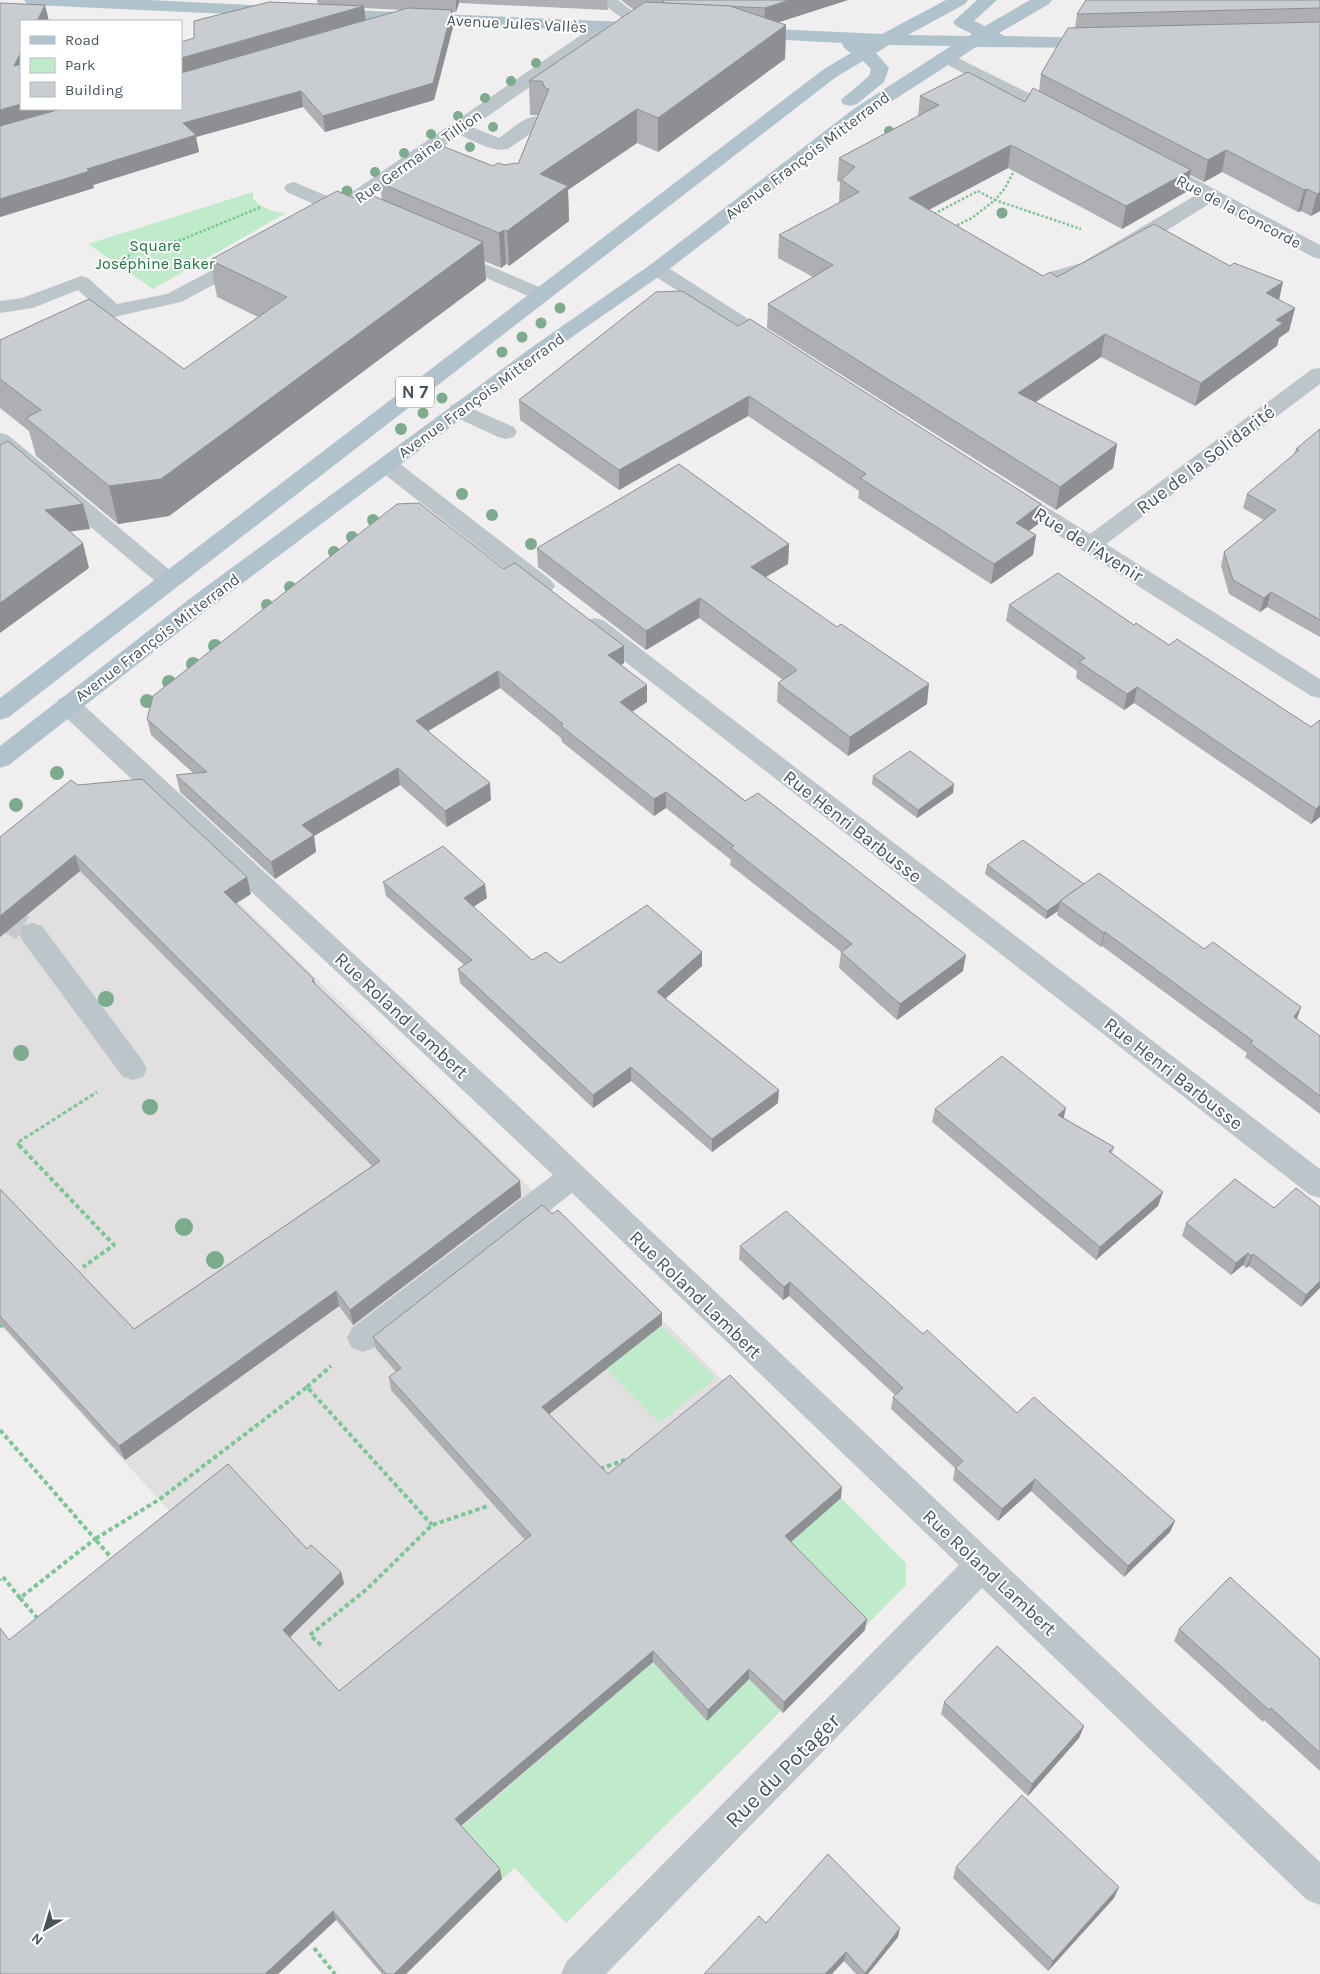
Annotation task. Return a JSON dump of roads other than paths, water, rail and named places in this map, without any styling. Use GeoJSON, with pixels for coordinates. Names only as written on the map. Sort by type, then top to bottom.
{"type":"FeatureCollection","features":[{"type":"Feature","properties":{"kind":"main road"},"geometry":{"type":"LineString","coordinates":[[33,0],[90,1],[289,12]]}},
{"type":"Feature","properties":{"kind":"main road","name":"Avenue François Mitterrand"},"geometry":{"type":"LineString","coordinates":[[0,711],[830,73],[885,40],[959,0]]}},
{"type":"Feature","properties":{"kind":"main road"},"geometry":{"type":"LineString","coordinates":[[962,22],[988,0]]}},
{"type":"Feature","properties":{"kind":"main road","name":"N 7"},"geometry":{"type":"LineString","coordinates":[[964,44],[1043,0]]}},
{"type":"Feature","properties":{"kind":"main road","name":"Avenue Jules Vallès"},"geometry":{"type":"LineString","coordinates":[[308,13],[655,28]]}},
{"type":"Feature","properties":{"kind":"main road"},"geometry":{"type":"LineString","coordinates":[[962,22],[964,44]]}},
{"type":"Feature","properties":{"kind":"main road"},"geometry":{"type":"LineString","coordinates":[[962,22],[964,44]]}},
{"type":"Feature","properties":{"kind":"main road"},"geometry":{"type":"LineString","coordinates":[[728,32],[964,44],[1003,42],[1116,43]]}},
{"type":"Feature","properties":{"kind":"main road"},"geometry":{"type":"LineString","coordinates":[[670,236],[878,78],[880,68],[872,59],[841,38]]}},
{"type":"Feature","properties":{"kind":"main road","name":"Avenue François Mitterrand"},"geometry":{"type":"LineString","coordinates":[[0,759],[200,604],[542,349],[648,264],[862,112],[964,44]]}},
{"type":"Feature","properties":{"kind":"street"},"geometry":{"type":"LineString","coordinates":[[607,0],[655,28]]}},
{"type":"Feature","properties":{"kind":"street"},"geometry":{"type":"LineString","coordinates":[[353,33],[406,18]]}},
{"type":"Feature","properties":{"kind":"street","name":"Rue Germaine Tillion"},"geometry":{"type":"LineString","coordinates":[[322,220],[342,209],[606,26]]}},
{"type":"Feature","properties":{"kind":"street"},"geometry":{"type":"LineString","coordinates":[[964,44],[1076,124]]}},
{"type":"Feature","properties":{"kind":"street"},"geometry":{"type":"LineString","coordinates":[[459,128],[501,145],[536,121]]}},
{"type":"Feature","properties":{"kind":"street"},"geometry":{"type":"LineString","coordinates":[[419,156],[439,164]]}},
{"type":"Feature","properties":{"kind":"street","name":"Rue de la Concorde"},"geometry":{"type":"LineString","coordinates":[[1142,159],[1320,253]]}},
{"type":"Feature","properties":{"kind":"street"},"geometry":{"type":"LineString","coordinates":[[294,188],[376,224]]}},
{"type":"Feature","properties":{"kind":"street"},"geometry":{"type":"LineString","coordinates":[[1057,276],[1072,273],[1088,266],[1210,195]]}},
{"type":"Feature","properties":{"kind":"street"},"geometry":{"type":"LineString","coordinates":[[438,250],[542,295]]}},
{"type":"Feature","properties":{"kind":"street"},"geometry":{"type":"LineString","coordinates":[[58,334],[112,311],[157,303],[178,296],[263,251]]}},
{"type":"Feature","properties":{"kind":"street"},"geometry":{"type":"LineString","coordinates":[[648,264],[792,356]]}},
{"type":"Feature","properties":{"kind":"street"},"geometry":{"type":"LineString","coordinates":[[0,307],[26,304],[81,282],[112,311]]}},
{"type":"Feature","properties":{"kind":"street","name":"Rue de la Solidarité"},"geometry":{"type":"LineString","coordinates":[[1090,545],[1320,374]]}},
{"type":"Feature","properties":{"kind":"street"},"geometry":{"type":"LineString","coordinates":[[460,410],[506,432]]}},
{"type":"Feature","properties":{"kind":"street"},"geometry":{"type":"LineString","coordinates":[[0,440],[169,581]]}},
{"type":"Feature","properties":{"kind":"street","name":"Rue Henri Barbusse"},"geometry":{"type":"LineString","coordinates":[[387,464],[501,540],[570,607],[1320,1186]]}},
{"type":"Feature","properties":{"kind":"street","name":"Rue de l'Avenir"},"geometry":{"type":"LineString","coordinates":[[991,482],[1320,690]]}},
{"type":"Feature","properties":{"kind":"street","name":"Rue Roland Lambert"},"geometry":{"type":"LineString","coordinates":[[68,705],[573,1176],[1320,1887]]}},
{"type":"Feature","properties":{"kind":"street"},"geometry":{"type":"LineString","coordinates":[[32,933],[133,1069]]}},
{"type":"Feature","properties":{"kind":"street"},"geometry":{"type":"LineString","coordinates":[[364,1338],[573,1176]]}},
{"type":"Feature","properties":{"kind":"street","name":"Rue du Potager"},"geometry":{"type":"LineString","coordinates":[[580,1974],[982,1565]]}},
{"type":"Feature","properties":{"kind":"tunnel"},"geometry":{"type":"LineString","coordinates":[[0,915],[32,933]]}},
{"type":"Feature","properties":{"kind":"park label","name":"Square Joséphine Baker"},"geometry":{"type":"Point","coordinates":[155,254]}}]}
